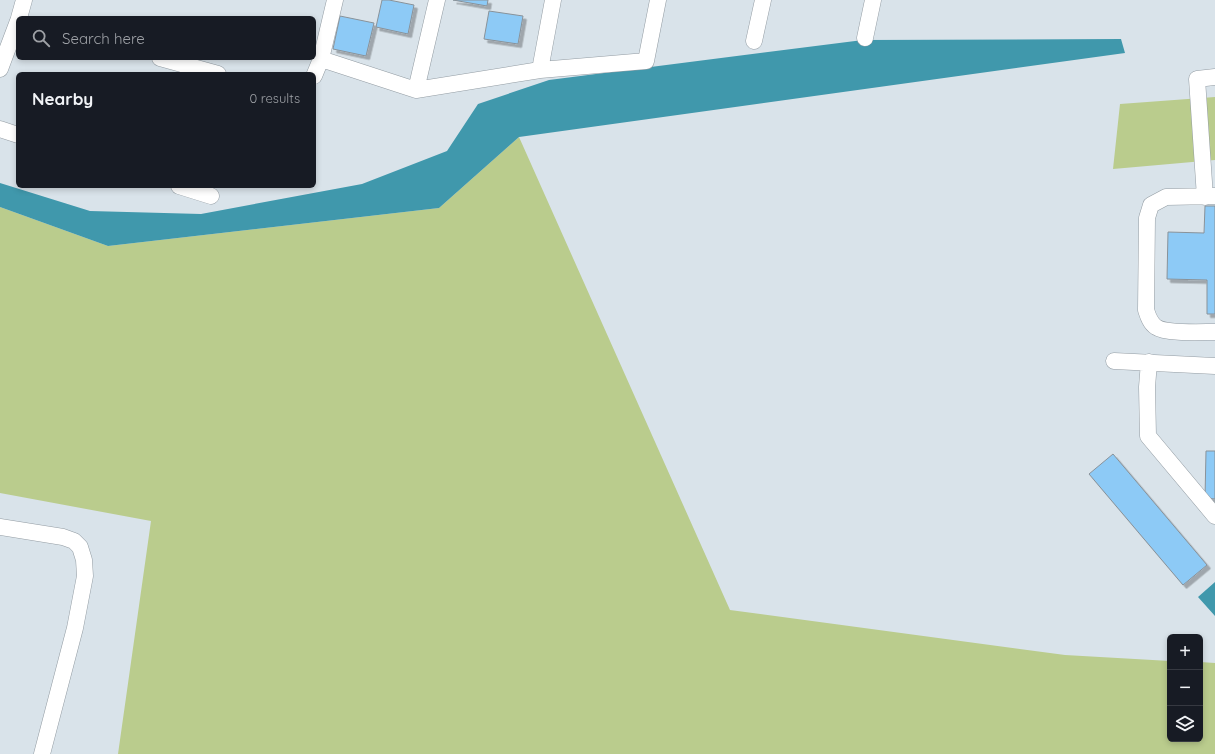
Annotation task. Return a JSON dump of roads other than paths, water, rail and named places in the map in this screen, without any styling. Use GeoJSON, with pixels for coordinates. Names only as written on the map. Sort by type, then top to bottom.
{"type":"FeatureCollection","features":[{"type":"Feature","properties":{"kind":"street"},"geometry":{"type":"LineString","coordinates":[[20,16],[24,0]]}},
{"type":"Feature","properties":{"kind":"street"},"geometry":{"type":"LineString","coordinates":[[316,72],[321,59],[335,0]]}},
{"type":"Feature","properties":{"kind":"street"},"geometry":{"type":"LineString","coordinates":[[416,90],[436,0]]}},
{"type":"Feature","properties":{"kind":"street"},"geometry":{"type":"LineString","coordinates":[[540,70],[553,0]]}},
{"type":"Feature","properties":{"kind":"street"},"geometry":{"type":"LineString","coordinates":[[321,59],[416,90],[540,70],[646,61],[658,0]]}},
{"type":"Feature","properties":{"kind":"street"},"geometry":{"type":"LineString","coordinates":[[754,41],[763,0]]}},
{"type":"Feature","properties":{"kind":"street"},"geometry":{"type":"LineString","coordinates":[[865,38],[873,0]]}},
{"type":"Feature","properties":{"kind":"street"},"geometry":{"type":"LineString","coordinates":[[0,68],[16,26]]}},
{"type":"Feature","properties":{"kind":"street"},"geometry":{"type":"LineString","coordinates":[[167,60],[211,72]]}},
{"type":"Feature","properties":{"kind":"street"},"geometry":{"type":"LineString","coordinates":[[1215,77],[1197,79],[1210,196],[1166,197],[1151,205],[1147,218],[1146,310],[1149,319],[1155,326],[1163,330],[1215,332]]}},
{"type":"Feature","properties":{"kind":"street"},"geometry":{"type":"LineString","coordinates":[[0,129],[16,134]]}},
{"type":"Feature","properties":{"kind":"street"},"geometry":{"type":"LineString","coordinates":[[185,188],[211,196]]}},
{"type":"Feature","properties":{"kind":"street"},"geometry":{"type":"LineString","coordinates":[[1114,360],[1215,366]]}},
{"type":"Feature","properties":{"kind":"street"},"geometry":{"type":"LineString","coordinates":[[1149,362],[1147,387],[1148,436],[1215,515]]}},
{"type":"Feature","properties":{"kind":"street"},"geometry":{"type":"LineString","coordinates":[[0,527],[63,537],[74,541],[80,547],[84,560],[85,576],[74,628],[42,754]]}},
{"type":"Feature","properties":{"kind":"water"},"geometry":{"type":"Polygon","coordinates":[[[1121,39],[1125,53],[519,137],[439,208],[108,246],[0,207],[0,183],[90,211],[201,214],[362,184],[447,151],[478,104],[549,80],[863,40],[1121,39]]]}},
{"type":"Feature","properties":{"kind":"water"},"geometry":{"type":"Polygon","coordinates":[[[1215,582],[1215,616],[1198,597],[1215,582]]]}}]}
